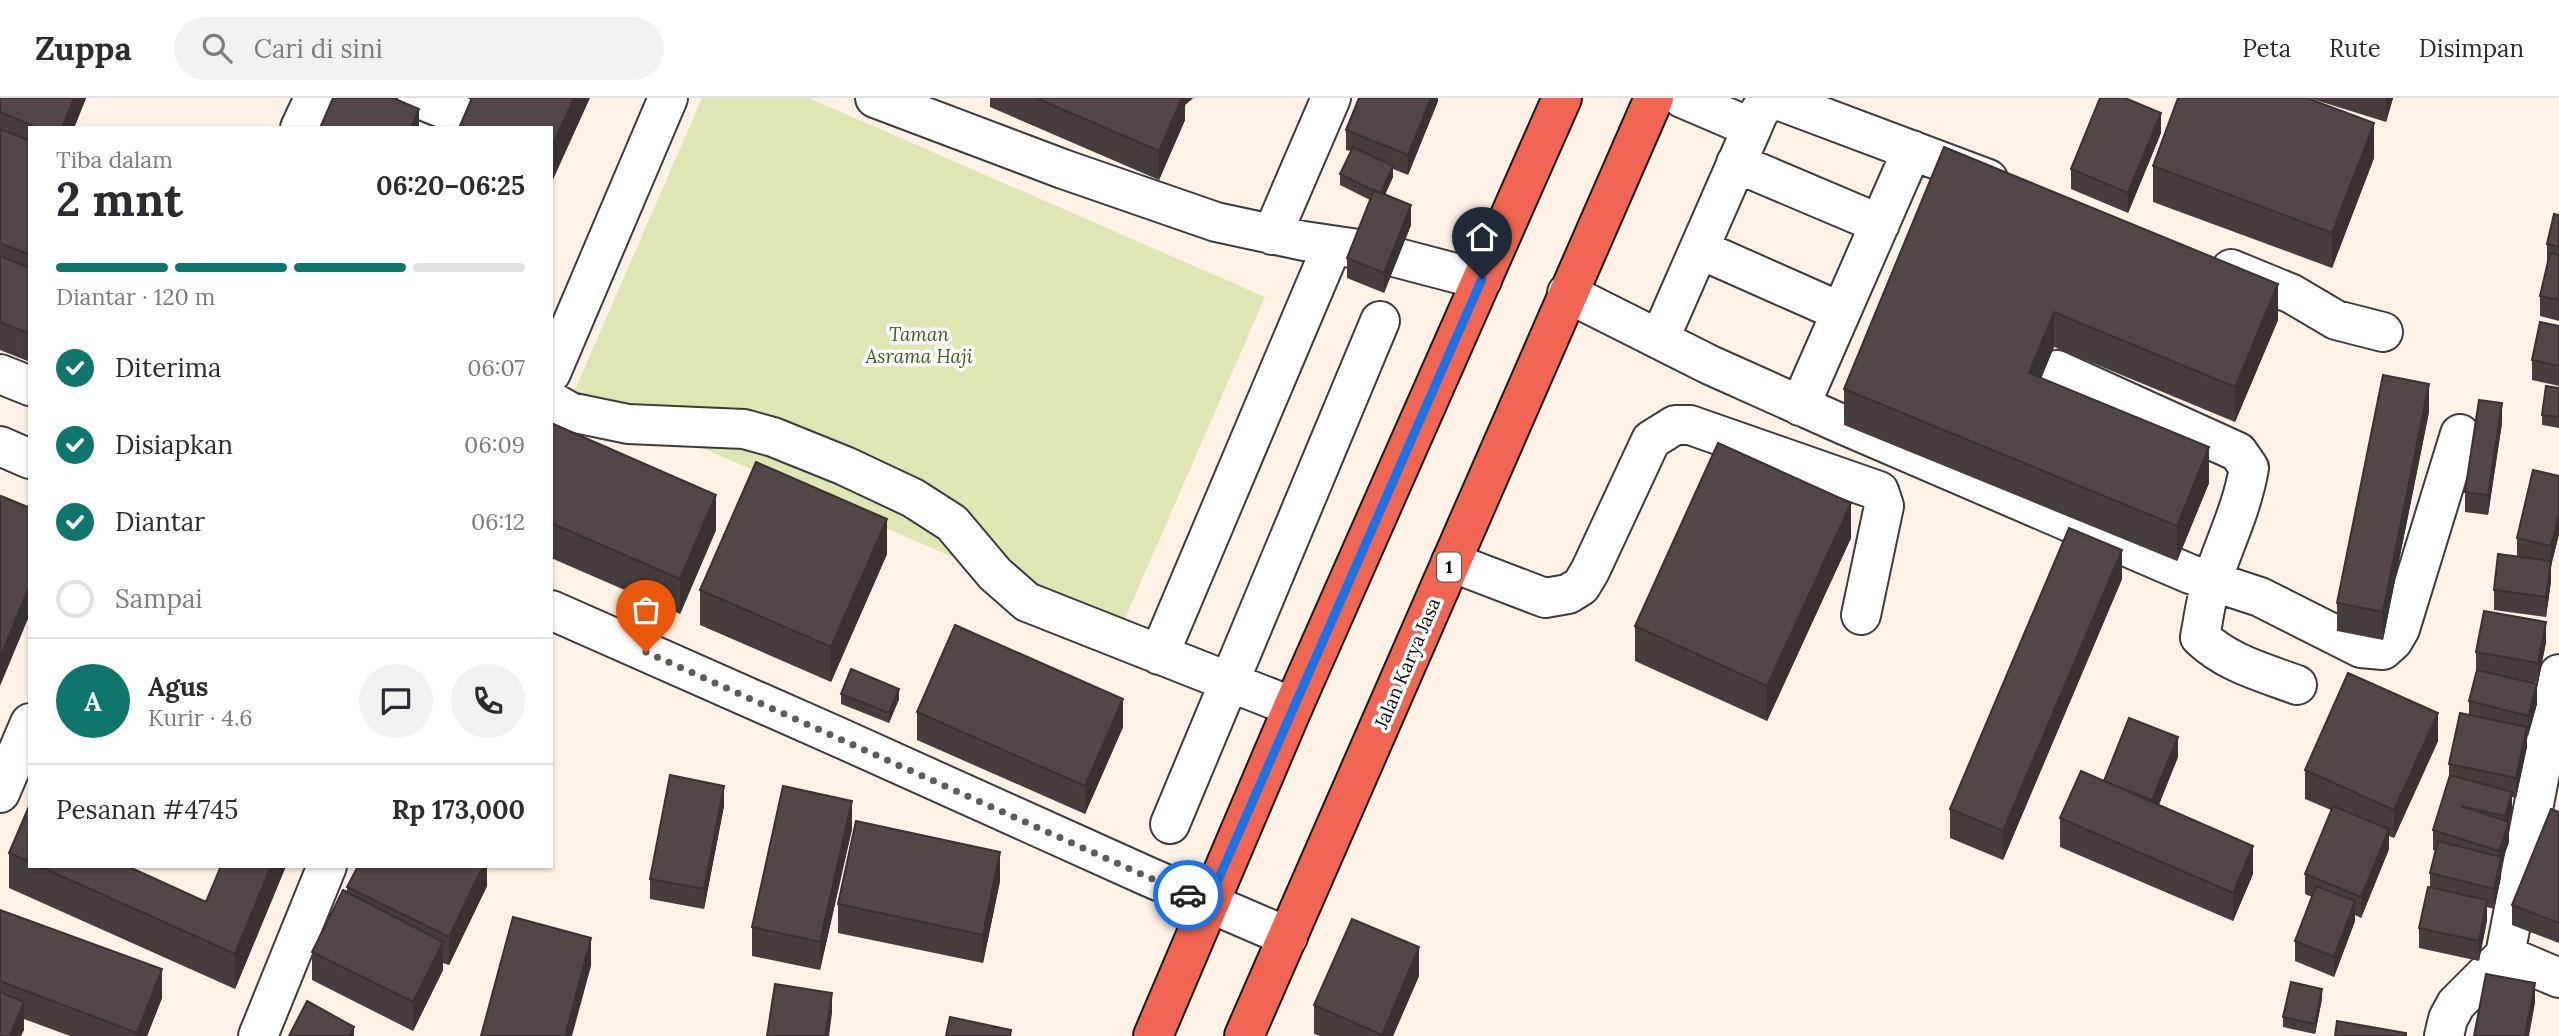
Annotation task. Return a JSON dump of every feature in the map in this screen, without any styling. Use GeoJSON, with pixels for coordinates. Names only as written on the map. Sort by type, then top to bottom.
{"type":"FeatureCollection","features":[{"type":"Feature","properties":{"kind":"highway"},"geometry":{"type":"LineString","coordinates":[[1153,1036],[1293,707],[1562,98]]}},
{"type":"Feature","properties":{"kind":"highway","name":"Jalan Karya Jasa"},"geometry":{"type":"LineString","coordinates":[[1244,1036],[1654,98]]}},
{"type":"Feature","properties":{"kind":"street"},"geometry":{"type":"LineString","coordinates":[[301,126],[314,98]]}},
{"type":"Feature","properties":{"kind":"street"},"geometry":{"type":"LineString","coordinates":[[417,98],[459,114]]}},
{"type":"Feature","properties":{"kind":"street"},"geometry":{"type":"LineString","coordinates":[[553,368],[668,98]]}},
{"type":"Feature","properties":{"kind":"street"},"geometry":{"type":"LineString","coordinates":[[875,98],[1063,169],[1204,218],[1272,235],[1345,248],[1159,655]]}},
{"type":"Feature","properties":{"kind":"street"},"geometry":{"type":"LineString","coordinates":[[1272,235],[1331,98]]}},
{"type":"Feature","properties":{"kind":"street"},"geometry":{"type":"LineString","coordinates":[[1682,98],[1752,128]]}},
{"type":"Feature","properties":{"kind":"street"},"geometry":{"type":"LineString","coordinates":[[1660,338],[1762,106],[1774,100],[2019,190]]}},
{"type":"Feature","properties":{"kind":"street"},"geometry":{"type":"LineString","coordinates":[[1800,406],[1912,150]]}},
{"type":"Feature","properties":{"kind":"street"},"geometry":{"type":"LineString","coordinates":[[1736,163],[1880,223]]}},
{"type":"Feature","properties":{"kind":"street"},"geometry":{"type":"LineString","coordinates":[[1699,249],[1841,312]]}},
{"type":"Feature","properties":{"kind":"street"},"geometry":{"type":"LineString","coordinates":[[2195,254],[2292,294],[2336,320],[2384,332]]}},
{"type":"Feature","properties":{"kind":"street"},"geometry":{"type":"LineString","coordinates":[[1398,258],[1482,279]]}},
{"type":"Feature","properties":{"kind":"street"},"geometry":{"type":"LineString","coordinates":[[1567,292],[1710,365],[1800,406],[2190,574],[2212,579],[2260,597],[2361,648],[2383,650],[2393,641],[2400,629],[2460,434]]}},
{"type":"Feature","properties":{"kind":"street"},"geometry":{"type":"LineString","coordinates":[[1170,824],[1380,321]]}},
{"type":"Feature","properties":{"kind":"street"},"geometry":{"type":"LineString","coordinates":[[2057,370],[2238,452],[2249,468],[2246,484],[2234,526],[2212,579],[2200,637],[2213,650],[2228,659],[2297,685]]}},
{"type":"Feature","properties":{"kind":"street"},"geometry":{"type":"LineString","coordinates":[[0,374],[28,385]]}},
{"type":"Feature","properties":{"kind":"street"},"geometry":{"type":"LineString","coordinates":[[553,402],[570,412],[628,424],[744,429],[773,437],[833,461],[913,498],[953,523],[995,574],[1027,602],[1293,707]]}},
{"type":"Feature","properties":{"kind":"street"},"geometry":{"type":"LineString","coordinates":[[1451,562],[1545,598],[1568,594],[1581,586],[1590,571],[1651,440],[1675,425],[1690,425],[1879,491],[1884,506],[1861,615]]}},
{"type":"Feature","properties":{"kind":"street"},"geometry":{"type":"LineString","coordinates":[[0,446],[28,458]]}},
{"type":"Feature","properties":{"kind":"street"},"geometry":{"type":"LineString","coordinates":[[553,611],[1288,937]]}},
{"type":"Feature","properties":{"kind":"street"},"geometry":{"type":"LineString","coordinates":[[2444,1036],[2448,1018],[2456,1004],[2505,955],[2547,801],[2559,674]]}},
{"type":"Feature","properties":{"kind":"street"},"geometry":{"type":"LineString","coordinates":[[0,793],[28,728]]}},
{"type":"Feature","properties":{"kind":"street"},"geometry":{"type":"LineString","coordinates":[[258,1036],[326,868]]}},
{"type":"Feature","properties":{"kind":"street"},"geometry":{"type":"LineString","coordinates":[[2505,955],[2559,978]]}},
{"type":"Feature","properties":{"kind":"green space","name":"Taman Asrama Haji"},"geometry":{"type":"Polygon","coordinates":[[[702,98],[809,98],[1265,297],[1120,630],[574,392],[702,98]]]}},
{"type":"Feature","properties":{"kind":"building"},"geometry":{"type":"Polygon","coordinates":[[[0,98],[74,98],[63,126],[33,126],[0,112],[0,98]]]}},
{"type":"Feature","properties":{"kind":"building"},"geometry":{"type":"Polygon","coordinates":[[[333,98],[393,98],[419,109],[412,126],[321,126],[333,98]]]}},
{"type":"Feature","properties":{"kind":"building"},"geometry":{"type":"Polygon","coordinates":[[[472,98],[574,98],[553,145],[553,126],[460,126],[472,98]]]}},
{"type":"Feature","properties":{"kind":"building"},"geometry":{"type":"Polygon","coordinates":[[[1036,98],[1182,98],[1159,151],[1036,98]]]}},
{"type":"Feature","properties":{"kind":"building"},"geometry":{"type":"Polygon","coordinates":[[[1359,98],[1431,98],[1408,155],[1346,130],[1359,98]]]}},
{"type":"Feature","properties":{"kind":"building"},"geometry":{"type":"Polygon","coordinates":[[[2100,98],[2125,98],[2161,113],[2128,193],[2071,169],[2100,98]]]}},
{"type":"Feature","properties":{"kind":"building"},"geometry":{"type":"Polygon","coordinates":[[[2178,98],[2307,98],[2374,123],[2332,233],[2153,166],[2178,98]]]}},
{"type":"Feature","properties":{"kind":"building"},"geometry":{"type":"Polygon","coordinates":[[[0,129],[28,140],[28,254],[0,243],[0,129]]]}},
{"type":"Feature","properties":{"kind":"building"},"geometry":{"type":"Polygon","coordinates":[[[1353,147],[1393,166],[1381,193],[1340,174],[1353,147]]]}},
{"type":"Feature","properties":{"kind":"building"},"geometry":{"type":"Polygon","coordinates":[[[1944,147],[2278,284],[2235,387],[2054,312],[2029,373],[2209,447],[2177,526],[1844,389],[1944,147]]]}},
{"type":"Feature","properties":{"kind":"building"},"geometry":{"type":"Polygon","coordinates":[[[1374,190],[1411,205],[1384,273],[1347,258],[1374,190]]]}},
{"type":"Feature","properties":{"kind":"building"},"geometry":{"type":"Polygon","coordinates":[[[2554,214],[2559,215],[2559,247],[2547,244],[2554,214]]]}},
{"type":"Feature","properties":{"kind":"building"},"geometry":{"type":"Polygon","coordinates":[[[2550,253],[2559,255],[2559,300],[2540,296],[2550,253]]]}},
{"type":"Feature","properties":{"kind":"building"},"geometry":{"type":"Polygon","coordinates":[[[0,256],[28,267],[28,333],[0,322],[0,256]]]}},
{"type":"Feature","properties":{"kind":"building"},"geometry":{"type":"Polygon","coordinates":[[[2540,322],[2559,326],[2559,366],[2532,360],[2540,322]]]}},
{"type":"Feature","properties":{"kind":"building"},"geometry":{"type":"Polygon","coordinates":[[[2383,375],[2429,384],[2383,612],[2337,603],[2383,375]]]}},
{"type":"Feature","properties":{"kind":"building"},"geometry":{"type":"Polygon","coordinates":[[[2546,386],[2559,388],[2559,417],[2542,415],[2546,386]]]}},
{"type":"Feature","properties":{"kind":"building"},"geometry":{"type":"Polygon","coordinates":[[[2479,400],[2502,403],[2488,495],[2465,492],[2479,400]]]}},
{"type":"Feature","properties":{"kind":"building"},"geometry":{"type":"Polygon","coordinates":[[[553,424],[716,495],[680,579],[553,524],[553,424]]]}},
{"type":"Feature","properties":{"kind":"building"},"geometry":{"type":"Polygon","coordinates":[[[1718,443],[1851,503],[1767,686],[1635,626],[1718,443]]]}},
{"type":"Feature","properties":{"kind":"building"},"geometry":{"type":"Polygon","coordinates":[[[756,462],[887,519],[831,647],[700,590],[756,462]]]}},
{"type":"Feature","properties":{"kind":"building"},"geometry":{"type":"Polygon","coordinates":[[[2533,470],[2559,476],[2559,514],[2551,546],[2517,538],[2533,470]]]}},
{"type":"Feature","properties":{"kind":"building"},"geometry":{"type":"Polygon","coordinates":[[[1,496],[28,507],[28,590],[0,658],[1,496]]]}},
{"type":"Feature","properties":{"kind":"building"},"geometry":{"type":"Polygon","coordinates":[[[2069,528],[2122,550],[2003,831],[1950,809],[2069,528]]]}},
{"type":"Feature","properties":{"kind":"building"},"geometry":{"type":"Polygon","coordinates":[[[2498,554],[2551,561],[2546,597],[2494,590],[2498,554]]]}},
{"type":"Feature","properties":{"kind":"building"},"geometry":{"type":"Polygon","coordinates":[[[2484,611],[2546,622],[2538,663],[2476,652],[2484,611]]]}},
{"type":"Feature","properties":{"kind":"building"},"geometry":{"type":"Polygon","coordinates":[[[955,625],[1123,699],[1085,786],[917,712],[955,625]]]}},
{"type":"Feature","properties":{"kind":"building"},"geometry":{"type":"Polygon","coordinates":[[[851,669],[899,689],[889,713],[841,694],[851,669]]]}},
{"type":"Feature","properties":{"kind":"building"},"geometry":{"type":"Polygon","coordinates":[[[2477,670],[2537,684],[2528,716],[2469,701],[2477,670]]]}},
{"type":"Feature","properties":{"kind":"building"},"geometry":{"type":"Polygon","coordinates":[[[2348,673],[2438,713],[2394,810],[2305,770],[2348,673]]]}},
{"type":"Feature","properties":{"kind":"building"},"geometry":{"type":"Polygon","coordinates":[[[2460,713],[2527,727],[2516,778],[2449,764],[2460,713]]]}},
{"type":"Feature","properties":{"kind":"building"},"geometry":{"type":"Polygon","coordinates":[[[2129,718],[2178,737],[2152,800],[2104,781],[2129,718]]]}},
{"type":"Feature","properties":{"kind":"building"},"geometry":{"type":"Polygon","coordinates":[[[2081,771],[2253,846],[2233,893],[2060,818],[2081,771]]]}},
{"type":"Feature","properties":{"kind":"building"},"geometry":{"type":"Polygon","coordinates":[[[670,775],[724,786],[704,889],[650,879],[670,775]]]}},
{"type":"Feature","properties":{"kind":"building"},"geometry":{"type":"Polygon","coordinates":[[[2450,775],[2512,792],[2505,816],[2461,806],[2509,822],[2499,851],[2433,830],[2450,775]]]}},
{"type":"Feature","properties":{"kind":"building"},"geometry":{"type":"Polygon","coordinates":[[[783,786],[852,801],[820,942],[752,927],[783,786]]]}},
{"type":"Feature","properties":{"kind":"building"},"geometry":{"type":"Polygon","coordinates":[[[2333,806],[2389,829],[2361,897],[2305,874],[2333,806]]]}},
{"type":"Feature","properties":{"kind":"building"},"geometry":{"type":"Polygon","coordinates":[[[28,809],[28,861],[9,853],[28,809]]]}},
{"type":"Feature","properties":{"kind":"building"},"geometry":{"type":"Polygon","coordinates":[[[2551,809],[2559,812],[2559,923],[2512,905],[2551,809]]]}},
{"type":"Feature","properties":{"kind":"building"},"geometry":{"type":"Polygon","coordinates":[[[856,821],[1000,852],[983,935],[838,904],[856,821]]]}},
{"type":"Feature","properties":{"kind":"building"},"geometry":{"type":"Polygon","coordinates":[[[2438,841],[2501,857],[2494,889],[2430,873],[2438,841]]]}},
{"type":"Feature","properties":{"kind":"building"},"geometry":{"type":"Polygon","coordinates":[[[43,868],[131,868],[206,902],[220,868],[270,868],[235,954],[43,868]]]}},
{"type":"Feature","properties":{"kind":"building"},"geometry":{"type":"Polygon","coordinates":[[[357,868],[482,868],[449,937],[347,887],[357,868]]]}},
{"type":"Feature","properties":{"kind":"building"},"geometry":{"type":"Polygon","coordinates":[[[2316,886],[2355,901],[2334,957],[2295,941],[2316,886]]]}},
{"type":"Feature","properties":{"kind":"building"},"geometry":{"type":"Polygon","coordinates":[[[2428,887],[2487,900],[2479,941],[2419,928],[2428,887]]]}},
{"type":"Feature","properties":{"kind":"building"},"geometry":{"type":"Polygon","coordinates":[[[343,890],[443,942],[413,1002],[312,952],[343,890]]]}},
{"type":"Feature","properties":{"kind":"building"},"geometry":{"type":"Polygon","coordinates":[[[0,910],[162,969],[137,1033],[0,981],[0,910]]]}},
{"type":"Feature","properties":{"kind":"building"},"geometry":{"type":"Polygon","coordinates":[[[513,917],[591,938],[565,1036],[481,1036],[513,917]]]}},
{"type":"Feature","properties":{"kind":"building"},"geometry":{"type":"Polygon","coordinates":[[[1352,919],[1419,947],[1382,1035],[1314,1005],[1352,919]]]}},
{"type":"Feature","properties":{"kind":"building"},"geometry":{"type":"Polygon","coordinates":[[[2486,974],[2535,983],[2525,1036],[2474,1036],[2486,974]]]}},
{"type":"Feature","properties":{"kind":"building"},"geometry":{"type":"Polygon","coordinates":[[[2291,982],[2322,989],[2315,1024],[2283,1017],[2291,982]]]}},
{"type":"Feature","properties":{"kind":"building"},"geometry":{"type":"Polygon","coordinates":[[[775,984],[832,993],[825,1036],[767,1036],[775,984]]]}},
{"type":"Feature","properties":{"kind":"building"},"geometry":{"type":"Polygon","coordinates":[[[0,992],[24,1002],[10,1036],[0,1036],[0,992]]]}},
{"type":"Feature","properties":{"kind":"building"},"geometry":{"type":"Polygon","coordinates":[[[307,1001],[354,1027],[349,1036],[289,1036],[307,1001]]]}},
{"type":"Feature","properties":{"kind":"building"},"geometry":{"type":"Polygon","coordinates":[[[950,1017],[1011,1030],[1010,1036],[946,1036],[950,1017]]]}},
{"type":"Feature","properties":{"kind":"building"},"geometry":{"type":"Polygon","coordinates":[[[2337,1021],[2406,1033],[2406,1036],[2335,1036],[2337,1021]]]}},
{"type":"Feature","properties":{"kind":"way so far"},"geometry":{"type":"LineString","coordinates":[[646,652],[1188,895]]}},
{"type":"Feature","properties":{"kind":"route"},"geometry":{"type":"LineString","coordinates":[[1188,895],[1208,903],[1482,279]]}}]}
